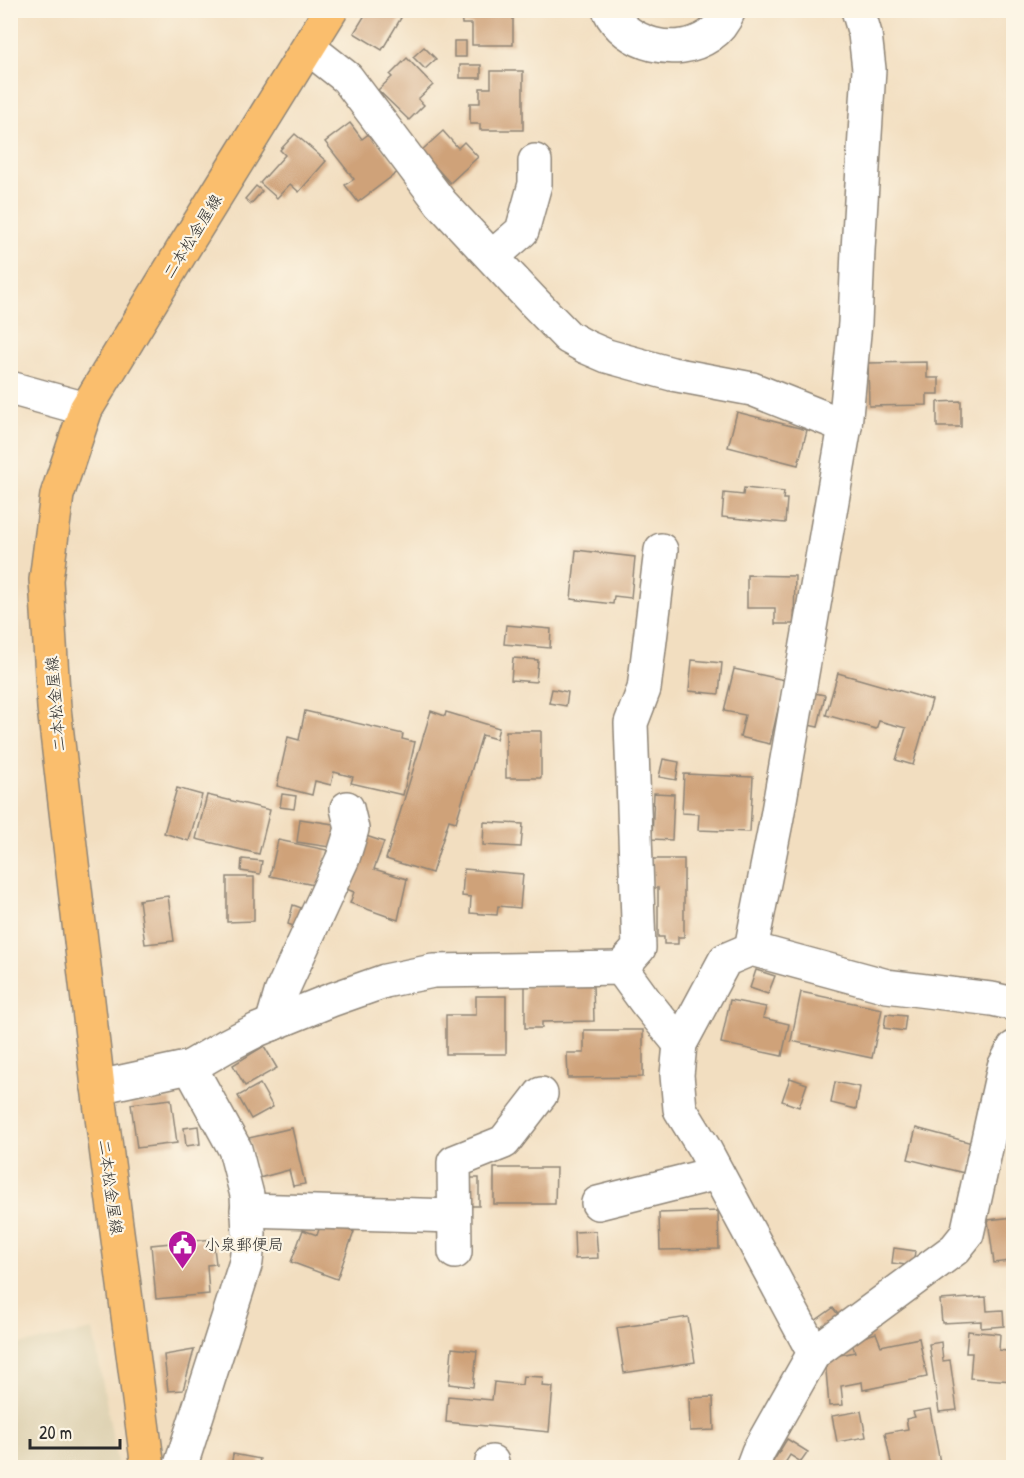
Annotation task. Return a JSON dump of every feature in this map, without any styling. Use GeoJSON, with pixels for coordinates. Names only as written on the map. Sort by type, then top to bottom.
{"type":"FeatureCollection","features":[{"type":"Feature","properties":{"kind":"main road","name":"二本松金屋線"},"geometry":{"type":"LineString","coordinates":[[148,1467],[98,1087],[54,708],[46,580],[57,495],[86,409],[331,10]]}},
{"type":"Feature","properties":{"kind":"street"},"geometry":{"type":"LineString","coordinates":[[609,10],[613,19],[627,33],[639,40],[671,47],[691,45],[710,36],[724,21],[729,10]]}},
{"type":"Feature","properties":{"kind":"street"},"geometry":{"type":"LineString","coordinates":[[751,949],[777,817],[845,426],[855,323],[869,69],[865,34],[858,10]]}},
{"type":"Feature","properties":{"kind":"street"},"geometry":{"type":"LineString","coordinates":[[309,48],[346,78],[441,203],[568,337],[608,356],[672,374],[752,389],[845,426]]}},
{"type":"Feature","properties":{"kind":"street"},"geometry":{"type":"LineString","coordinates":[[492,257],[522,231],[535,184],[535,161]]}},
{"type":"Feature","properties":{"kind":"street"},"geometry":{"type":"LineString","coordinates":[[10,388],[86,409]]}},
{"type":"Feature","properties":{"kind":"street"},"geometry":{"type":"LineString","coordinates":[[98,1087],[190,1067],[226,1046],[272,1024],[385,981],[433,971],[621,968],[639,948],[631,723],[644,688],[661,550]]}},
{"type":"Feature","properties":{"kind":"street"},"geometry":{"type":"LineString","coordinates":[[272,1024],[281,993],[343,858],[352,829],[346,808]]}},
{"type":"Feature","properties":{"kind":"street"},"geometry":{"type":"LineString","coordinates":[[814,1353],[680,1109],[677,1075],[680,1044],[725,960],[751,949],[887,986],[992,999],[1014,1004]]}},
{"type":"Feature","properties":{"kind":"street"},"geometry":{"type":"LineString","coordinates":[[621,968],[680,1044]]}},
{"type":"Feature","properties":{"kind":"street"},"geometry":{"type":"LineString","coordinates":[[752,1467],[814,1353],[955,1249],[967,1234],[1004,1067],[1014,1048]]}},
{"type":"Feature","properties":{"kind":"street"},"geometry":{"type":"LineString","coordinates":[[180,1467],[246,1262],[249,1233],[247,1195],[235,1149],[190,1067]]}},
{"type":"Feature","properties":{"kind":"street"},"geometry":{"type":"LineString","coordinates":[[455,1252],[454,1162],[504,1142],[541,1094]]}},
{"type":"Feature","properties":{"kind":"street"},"geometry":{"type":"LineString","coordinates":[[598,1203],[717,1173]]}},
{"type":"Feature","properties":{"kind":"street"},"geometry":{"type":"LineString","coordinates":[[247,1210],[454,1216]]}},
{"type":"Feature","properties":{"kind":"shaded area"},"geometry":{"type":"Polygon","coordinates":[[[93,1330],[118,1467],[14,1467],[10,1445],[11,1346],[93,1330]]]}},
{"type":"Feature","properties":{"kind":"building"},"geometry":{"type":"Polygon","coordinates":[[[368,10],[389,10],[401,18],[382,50],[354,33],[368,10]]]}},
{"type":"Feature","properties":{"kind":"building"},"geometry":{"type":"Polygon","coordinates":[[[461,10],[513,10],[513,45],[472,45],[472,24],[462,24],[461,10]]]}},
{"type":"Feature","properties":{"kind":"building"},"geometry":{"type":"Polygon","coordinates":[[[454,41],[466,41],[466,57],[454,57],[454,41]]]}},
{"type":"Feature","properties":{"kind":"building"},"geometry":{"type":"Polygon","coordinates":[[[424,47],[436,59],[425,69],[413,57],[424,47]]]}},
{"type":"Feature","properties":{"kind":"building"},"geometry":{"type":"Polygon","coordinates":[[[407,58],[433,85],[418,99],[424,105],[409,120],[378,90],[407,58]]]}},
{"type":"Feature","properties":{"kind":"building"},"geometry":{"type":"Polygon","coordinates":[[[460,65],[481,65],[481,78],[460,78],[460,65]]]}},
{"type":"Feature","properties":{"kind":"building"},"geometry":{"type":"Polygon","coordinates":[[[491,71],[523,71],[523,130],[480,130],[480,124],[470,124],[470,103],[480,103],[480,88],[491,88],[491,71]]]}},
{"type":"Feature","properties":{"kind":"building"},"geometry":{"type":"Polygon","coordinates":[[[350,123],[362,139],[370,133],[399,171],[358,202],[345,185],[354,179],[325,142],[350,123]]]}},
{"type":"Feature","properties":{"kind":"building"},"geometry":{"type":"Polygon","coordinates":[[[443,131],[458,148],[464,142],[478,157],[450,183],[421,151],[443,131]]]}},
{"type":"Feature","properties":{"kind":"building"},"geometry":{"type":"Polygon","coordinates":[[[295,134],[326,161],[299,192],[290,184],[277,198],[260,183],[285,155],[280,150],[295,134]]]}},
{"type":"Feature","properties":{"kind":"building"},"geometry":{"type":"Polygon","coordinates":[[[256,186],[262,191],[251,204],[245,199],[256,186]]]}},
{"type":"Feature","properties":{"kind":"building"},"geometry":{"type":"Polygon","coordinates":[[[927,362],[927,378],[939,378],[939,394],[927,394],[927,405],[869,406],[868,363],[927,362]]]}},
{"type":"Feature","properties":{"kind":"building"},"geometry":{"type":"Polygon","coordinates":[[[961,401],[961,427],[937,427],[937,402],[961,401]]]}},
{"type":"Feature","properties":{"kind":"building"},"geometry":{"type":"Polygon","coordinates":[[[737,412],[807,430],[798,465],[728,447],[737,412]]]}},
{"type":"Feature","properties":{"kind":"building"},"geometry":{"type":"Polygon","coordinates":[[[744,488],[784,492],[783,499],[787,499],[785,523],[722,517],[724,493],[743,495],[744,488]]]}},
{"type":"Feature","properties":{"kind":"building"},"geometry":{"type":"Polygon","coordinates":[[[576,550],[635,557],[631,598],[614,596],[613,604],[571,599],[576,550]]]}},
{"type":"Feature","properties":{"kind":"building"},"geometry":{"type":"Polygon","coordinates":[[[747,575],[795,576],[794,624],[775,624],[775,608],[747,608],[747,575]]]}},
{"type":"Feature","properties":{"kind":"building"},"geometry":{"type":"Polygon","coordinates":[[[506,625],[551,629],[550,648],[504,644],[506,625]]]}},
{"type":"Feature","properties":{"kind":"building"},"geometry":{"type":"Polygon","coordinates":[[[513,658],[538,660],[536,682],[511,680],[513,658]]]}},
{"type":"Feature","properties":{"kind":"building"},"geometry":{"type":"Polygon","coordinates":[[[692,660],[722,663],[719,694],[689,691],[692,660]]]}},
{"type":"Feature","properties":{"kind":"building"},"geometry":{"type":"Polygon","coordinates":[[[734,669],[785,680],[770,744],[740,737],[745,715],[724,711],[734,669]]]}},
{"type":"Feature","properties":{"kind":"building"},"geometry":{"type":"Polygon","coordinates":[[[838,673],[932,700],[913,765],[896,760],[906,728],[879,721],[876,729],[826,715],[838,673]]]}},
{"type":"Feature","properties":{"kind":"building"},"geometry":{"type":"Polygon","coordinates":[[[552,689],[568,692],[566,706],[549,703],[552,689]]]}},
{"type":"Feature","properties":{"kind":"building"},"geometry":{"type":"Polygon","coordinates":[[[814,693],[825,695],[818,727],[808,725],[814,693]]]}},
{"type":"Feature","properties":{"kind":"building"},"geometry":{"type":"Polygon","coordinates":[[[305,711],[403,734],[402,739],[415,742],[403,795],[351,783],[353,777],[334,772],[331,785],[315,781],[312,795],[277,786],[288,737],[299,740],[305,711]]]}},
{"type":"Feature","properties":{"kind":"building"},"geometry":{"type":"Polygon","coordinates":[[[431,711],[445,716],[446,712],[499,728],[496,739],[482,735],[456,822],[449,820],[432,873],[386,859],[431,711]]]}},
{"type":"Feature","properties":{"kind":"building"},"geometry":{"type":"Polygon","coordinates":[[[506,731],[541,731],[541,778],[506,778],[506,731]]]}},
{"type":"Feature","properties":{"kind":"building"},"geometry":{"type":"Polygon","coordinates":[[[663,759],[679,762],[676,780],[659,777],[663,759]]]}},
{"type":"Feature","properties":{"kind":"building"},"geometry":{"type":"Polygon","coordinates":[[[684,774],[753,777],[750,832],[698,830],[699,814],[682,813],[684,774]]]}},
{"type":"Feature","properties":{"kind":"building"},"geometry":{"type":"Polygon","coordinates":[[[177,788],[202,795],[189,841],[164,833],[177,788]]]}},
{"type":"Feature","properties":{"kind":"building"},"geometry":{"type":"Polygon","coordinates":[[[654,793],[674,794],[672,840],[652,839],[654,793]]]}},
{"type":"Feature","properties":{"kind":"building"},"geometry":{"type":"Polygon","coordinates":[[[282,794],[296,796],[294,809],[280,807],[282,794]]]}},
{"type":"Feature","properties":{"kind":"building"},"geometry":{"type":"Polygon","coordinates":[[[207,795],[270,810],[259,854],[196,839],[207,795]]]}},
{"type":"Feature","properties":{"kind":"building"},"geometry":{"type":"Polygon","coordinates":[[[300,819],[340,825],[336,848],[297,842],[300,819]]]}},
{"type":"Feature","properties":{"kind":"building"},"geometry":{"type":"Polygon","coordinates":[[[484,822],[523,824],[521,847],[483,845],[484,822]]]}},
{"type":"Feature","properties":{"kind":"building"},"geometry":{"type":"Polygon","coordinates":[[[363,835],[384,842],[374,869],[407,879],[398,920],[350,903],[354,892],[344,888],[363,835]]]}},
{"type":"Feature","properties":{"kind":"building"},"geometry":{"type":"Polygon","coordinates":[[[278,840],[327,850],[319,886],[270,876],[278,840]]]}},
{"type":"Feature","properties":{"kind":"building"},"geometry":{"type":"Polygon","coordinates":[[[242,859],[262,861],[260,874],[241,871],[242,859]]]}},
{"type":"Feature","properties":{"kind":"building"},"geometry":{"type":"Polygon","coordinates":[[[652,859],[684,859],[684,937],[678,937],[678,944],[664,944],[664,937],[658,937],[658,888],[652,888],[652,859]]]}},
{"type":"Feature","properties":{"kind":"building"},"geometry":{"type":"Polygon","coordinates":[[[464,869],[523,874],[520,908],[498,906],[497,915],[470,913],[471,897],[462,896],[464,869]]]}},
{"type":"Feature","properties":{"kind":"building"},"geometry":{"type":"Polygon","coordinates":[[[227,877],[254,877],[254,921],[227,922],[227,877]]]}},
{"type":"Feature","properties":{"kind":"building"},"geometry":{"type":"Polygon","coordinates":[[[168,896],[174,941],[145,944],[139,900],[168,896]]]}},
{"type":"Feature","properties":{"kind":"building"},"geometry":{"type":"Polygon","coordinates":[[[293,905],[304,909],[298,928],[288,924],[293,905]]]}},
{"type":"Feature","properties":{"kind":"building"},"geometry":{"type":"Polygon","coordinates":[[[756,970],[775,976],[768,994],[750,988],[756,970]]]}},
{"type":"Feature","properties":{"kind":"building"},"geometry":{"type":"Polygon","coordinates":[[[593,985],[594,1021],[542,1022],[542,1028],[525,1028],[525,986],[593,985]]]}},
{"type":"Feature","properties":{"kind":"building"},"geometry":{"type":"Polygon","coordinates":[[[801,992],[882,1009],[872,1058],[791,1041],[801,992]]]}},
{"type":"Feature","properties":{"kind":"building"},"geometry":{"type":"Polygon","coordinates":[[[476,996],[506,996],[506,1054],[446,1054],[446,1015],[476,1015],[476,996]]]}},
{"type":"Feature","properties":{"kind":"building"},"geometry":{"type":"Polygon","coordinates":[[[730,1000],[766,1007],[763,1018],[789,1024],[782,1056],[721,1043],[730,1000]]]}},
{"type":"Feature","properties":{"kind":"building"},"geometry":{"type":"Polygon","coordinates":[[[886,1014],[906,1016],[904,1031],[884,1028],[886,1014]]]}},
{"type":"Feature","properties":{"kind":"building"},"geometry":{"type":"Polygon","coordinates":[[[584,1030],[643,1030],[643,1077],[568,1078],[567,1053],[584,1053],[584,1030]]]}},
{"type":"Feature","properties":{"kind":"building"},"geometry":{"type":"Polygon","coordinates":[[[264,1046],[277,1068],[245,1086],[233,1065],[264,1046]]]}},
{"type":"Feature","properties":{"kind":"building"},"geometry":{"type":"Polygon","coordinates":[[[790,1078],[807,1084],[799,1107],[782,1101],[790,1078]]]}},
{"type":"Feature","properties":{"kind":"building"},"geometry":{"type":"Polygon","coordinates":[[[835,1082],[860,1087],[856,1109],[831,1103],[835,1082]]]}},
{"type":"Feature","properties":{"kind":"building"},"geometry":{"type":"Polygon","coordinates":[[[260,1084],[273,1107],[251,1119],[238,1096],[260,1084]]]}},
{"type":"Feature","properties":{"kind":"building"},"geometry":{"type":"Polygon","coordinates":[[[171,1099],[177,1143],[137,1148],[131,1104],[171,1099]]]}},
{"type":"Feature","properties":{"kind":"building"},"geometry":{"type":"Polygon","coordinates":[[[198,1126],[200,1144],[186,1146],[184,1128],[198,1126]]]}},
{"type":"Feature","properties":{"kind":"building"},"geometry":{"type":"Polygon","coordinates":[[[292,1128],[305,1184],[293,1186],[289,1170],[259,1178],[249,1138],[292,1128]]]}},
{"type":"Feature","properties":{"kind":"building"},"geometry":{"type":"Polygon","coordinates":[[[916,1128],[976,1144],[968,1174],[908,1159],[916,1128]]]}},
{"type":"Feature","properties":{"kind":"building"},"geometry":{"type":"Polygon","coordinates":[[[494,1168],[556,1168],[555,1204],[494,1204],[494,1168]]]}},
{"type":"Feature","properties":{"kind":"building"},"geometry":{"type":"Polygon","coordinates":[[[470,1178],[479,1178],[479,1206],[470,1206],[470,1178]]]}},
{"type":"Feature","properties":{"kind":"building"},"geometry":{"type":"Polygon","coordinates":[[[718,1211],[719,1249],[660,1250],[659,1213],[718,1211]]]}},
{"type":"Feature","properties":{"kind":"building"},"geometry":{"type":"Polygon","coordinates":[[[1014,1217],[1014,1265],[1010,1265],[1009,1261],[994,1263],[988,1220],[1014,1217]]]}},
{"type":"Feature","properties":{"kind":"building"},"geometry":{"type":"Polygon","coordinates":[[[322,1221],[354,1232],[337,1279],[291,1262],[303,1230],[317,1235],[322,1221]]]}},
{"type":"Feature","properties":{"kind":"building"},"geometry":{"type":"Polygon","coordinates":[[[596,1231],[598,1258],[575,1259],[574,1232],[596,1231]]]}},
{"type":"Feature","properties":{"kind":"building"},"geometry":{"type":"Polygon","coordinates":[[[213,1239],[216,1264],[207,1265],[209,1294],[156,1299],[151,1245],[213,1239]]]}},
{"type":"Feature","properties":{"kind":"building"},"geometry":{"type":"Polygon","coordinates":[[[894,1248],[915,1251],[913,1266],[892,1263],[894,1248]]]}},
{"type":"Feature","properties":{"kind":"building"},"geometry":{"type":"Polygon","coordinates":[[[986,1297],[987,1311],[1003,1310],[1004,1326],[981,1328],[981,1321],[942,1323],[940,1300],[986,1297]]]}},
{"type":"Feature","properties":{"kind":"building"},"geometry":{"type":"Polygon","coordinates":[[[833,1308],[844,1322],[825,1335],[815,1321],[833,1308]]]}},
{"type":"Feature","properties":{"kind":"building"},"geometry":{"type":"Polygon","coordinates":[[[688,1317],[695,1362],[624,1373],[617,1328],[688,1317]]]}},
{"type":"Feature","properties":{"kind":"building"},"geometry":{"type":"Polygon","coordinates":[[[968,1331],[1000,1334],[999,1350],[1014,1352],[1014,1381],[970,1378],[972,1353],[966,1353],[968,1331]]]}},
{"type":"Feature","properties":{"kind":"building"},"geometry":{"type":"Polygon","coordinates":[[[876,1333],[881,1346],[919,1338],[927,1377],[863,1390],[862,1382],[841,1386],[843,1405],[829,1406],[825,1358],[855,1352],[851,1341],[876,1333]]]}},
{"type":"Feature","properties":{"kind":"building"},"geometry":{"type":"Polygon","coordinates":[[[941,1342],[943,1361],[950,1360],[957,1410],[939,1412],[929,1344],[941,1342]]]}},
{"type":"Feature","properties":{"kind":"building"},"geometry":{"type":"Polygon","coordinates":[[[452,1348],[477,1351],[473,1387],[449,1384],[452,1348]]]}},
{"type":"Feature","properties":{"kind":"building"},"geometry":{"type":"Polygon","coordinates":[[[194,1350],[183,1390],[168,1391],[164,1355],[194,1350]]]}},
{"type":"Feature","properties":{"kind":"building"},"geometry":{"type":"Polygon","coordinates":[[[523,1376],[543,1377],[542,1386],[553,1387],[549,1432],[446,1422],[448,1396],[492,1400],[494,1382],[522,1385],[523,1376]]]}},
{"type":"Feature","properties":{"kind":"building"},"geometry":{"type":"Polygon","coordinates":[[[713,1397],[714,1430],[690,1431],[689,1398],[713,1397]]]}},
{"type":"Feature","properties":{"kind":"building"},"geometry":{"type":"Polygon","coordinates":[[[930,1409],[941,1468],[892,1468],[885,1433],[908,1429],[906,1419],[915,1417],[913,1412],[930,1409]]]}},
{"type":"Feature","properties":{"kind":"building"},"geometry":{"type":"Polygon","coordinates":[[[861,1411],[866,1437],[837,1442],[832,1416],[861,1411]]]}},
{"type":"Feature","properties":{"kind":"building"},"geometry":{"type":"Polygon","coordinates":[[[787,1439],[808,1452],[801,1462],[790,1455],[782,1468],[769,1468],[787,1439]]]}},
{"type":"Feature","properties":{"kind":"building"},"geometry":{"type":"Polygon","coordinates":[[[233,1454],[260,1459],[258,1468],[231,1468],[233,1454]]]}},
{"type":"Feature","properties":{"kind":"place","name":"小泉郵便局"},"geometry":{"type":"Point","coordinates":[183,1270]}}]}
